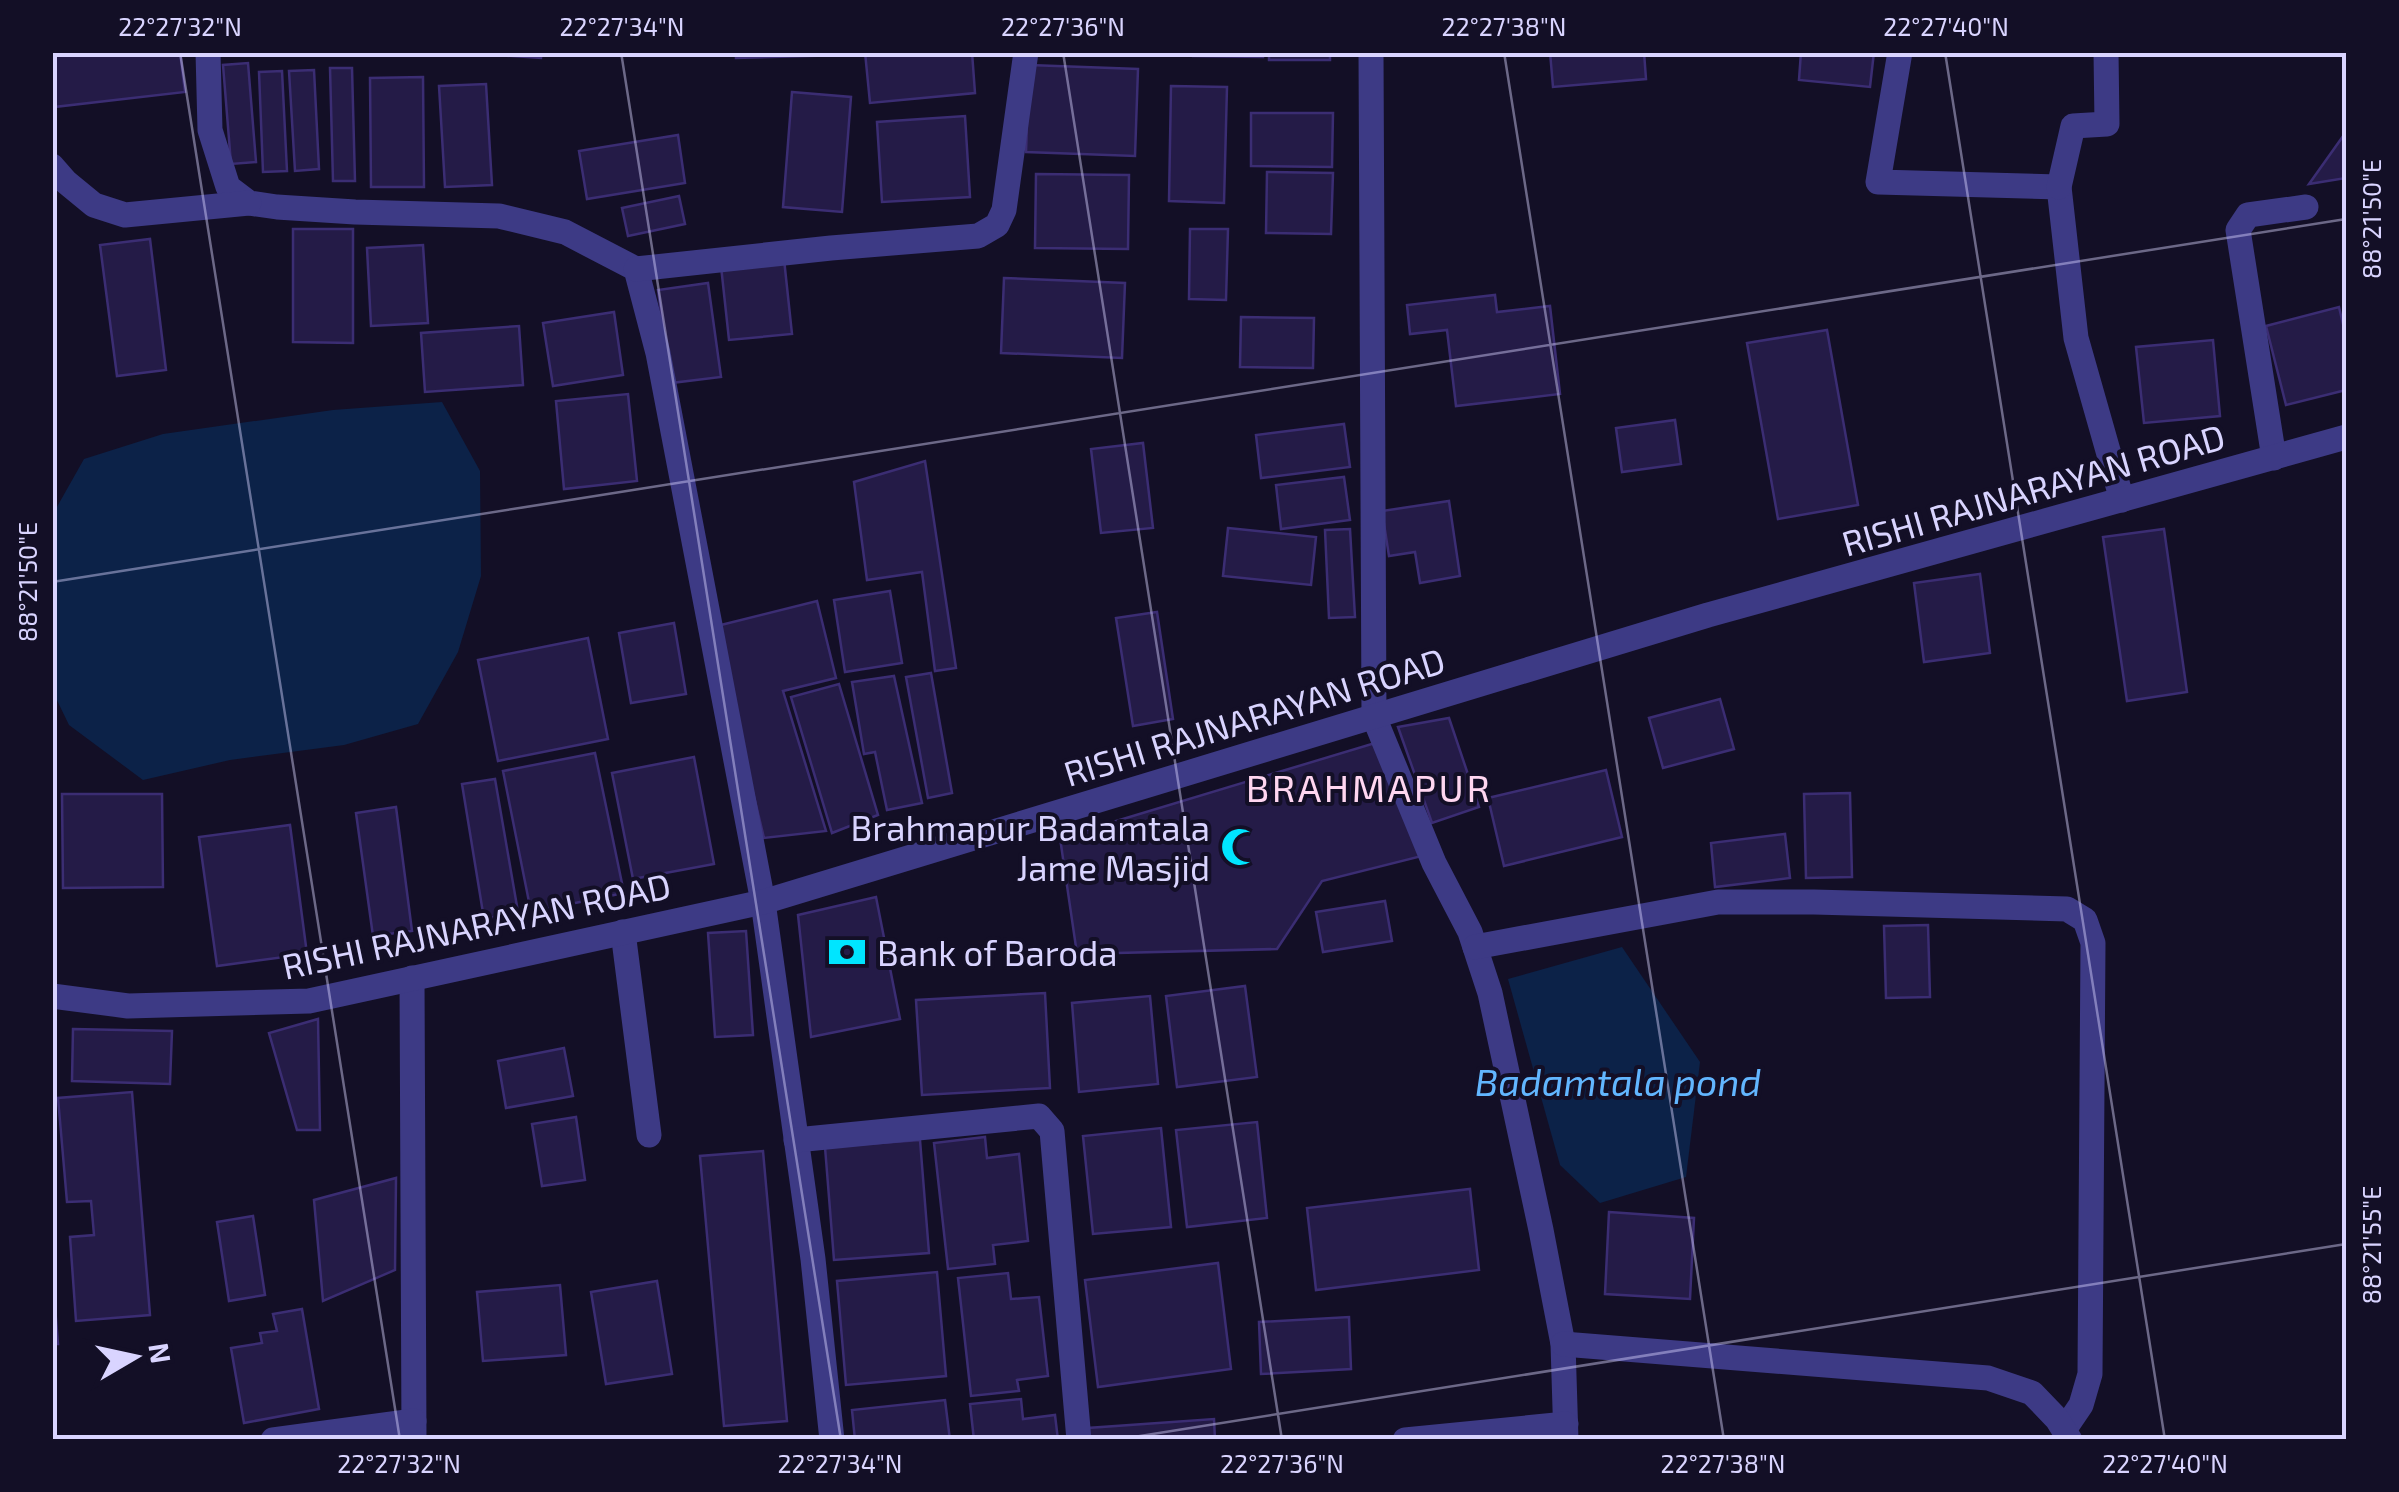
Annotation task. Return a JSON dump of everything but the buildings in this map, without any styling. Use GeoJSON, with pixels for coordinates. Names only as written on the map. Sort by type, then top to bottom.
{"type":"FeatureCollection","features":[{"type":"Feature","properties":{"kind":"street"},"geometry":{"type":"LineString","coordinates":[[208,52],[210,130],[228,188],[249,202]]}},
{"type":"Feature","properties":{"kind":"street"},"geometry":{"type":"LineString","coordinates":[[52,166],[94,205],[124,215],[249,202],[278,207],[499,216],[565,232],[636,269],[978,236],[997,225],[1004,210],[1026,52]]}},
{"type":"Feature","properties":{"kind":"street"},"geometry":{"type":"LineString","coordinates":[[1371,52],[1374,717],[1434,863],[1470,932],[1490,992],[1542,1230],[1562,1344],[1566,1431],[1405,1440]]}},
{"type":"Feature","properties":{"kind":"street"},"geometry":{"type":"LineString","coordinates":[[1900,52],[1878,182],[2060,187]]}},
{"type":"Feature","properties":{"kind":"street"},"geometry":{"type":"LineString","coordinates":[[2106,52],[2107,124],[2073,126],[2060,187],[2076,338],[2122,500]]}},
{"type":"Feature","properties":{"kind":"street"},"geometry":{"type":"LineString","coordinates":[[2274,458],[2238,230],[2248,214],[2306,207]]}},
{"type":"Feature","properties":{"kind":"street"},"geometry":{"type":"LineString","coordinates":[[636,269],[662,371],[763,902],[813,1258],[832,1440]]}},
{"type":"Feature","properties":{"kind":"street","name":"RISHI RAJNARAYAN ROAD"},"geometry":{"type":"LineString","coordinates":[[52,996],[128,1006],[309,1001],[763,902],[1708,616],[2346,438]]}},
{"type":"Feature","properties":{"kind":"street"},"geometry":{"type":"LineString","coordinates":[[1475,947],[1718,902],[2066,909],[2085,920],[2092,943],[2090,1374],[2082,1405],[2067,1434],[2032,1392],[1988,1378],[1562,1344]]}},
{"type":"Feature","properties":{"kind":"street"},"geometry":{"type":"LineString","coordinates":[[624,932],[649,1134]]}},
{"type":"Feature","properties":{"kind":"street"},"geometry":{"type":"LineString","coordinates":[[273,1440],[414,1430],[412,978]]}},
{"type":"Feature","properties":{"kind":"street"},"geometry":{"type":"LineString","coordinates":[[796,1140],[1040,1116],[1052,1131],[1078,1440]]}},
{"type":"Feature","properties":{"kind":"water"},"geometry":{"type":"Polygon","coordinates":[[[442,402],[480,471],[481,576],[458,652],[418,724],[344,745],[230,760],[143,780],[69,725],[53,692],[53,514],[84,459],[163,434],[333,410],[442,402]]]}},
{"type":"Feature","properties":{"kind":"water","name":"Badamtala pond"},"geometry":{"type":"Polygon","coordinates":[[[1622,947],[1700,1062],[1686,1177],[1600,1203],[1560,1165],[1508,979],[1622,947]]]}},
{"type":"Feature","properties":{"kind":"place","name":"Brahmapur Badamtala Jame Masjid"},"geometry":{"type":"Point","coordinates":[1240,847]}},
{"type":"Feature","properties":{"kind":"place","name":"Bank of Baroda"},"geometry":{"type":"Point","coordinates":[847,952]}},
{"type":"Feature","properties":{"kind":"district","name":"BRAHMAPUR"},"geometry":{"type":"Point","coordinates":[1369,787]}}]}
